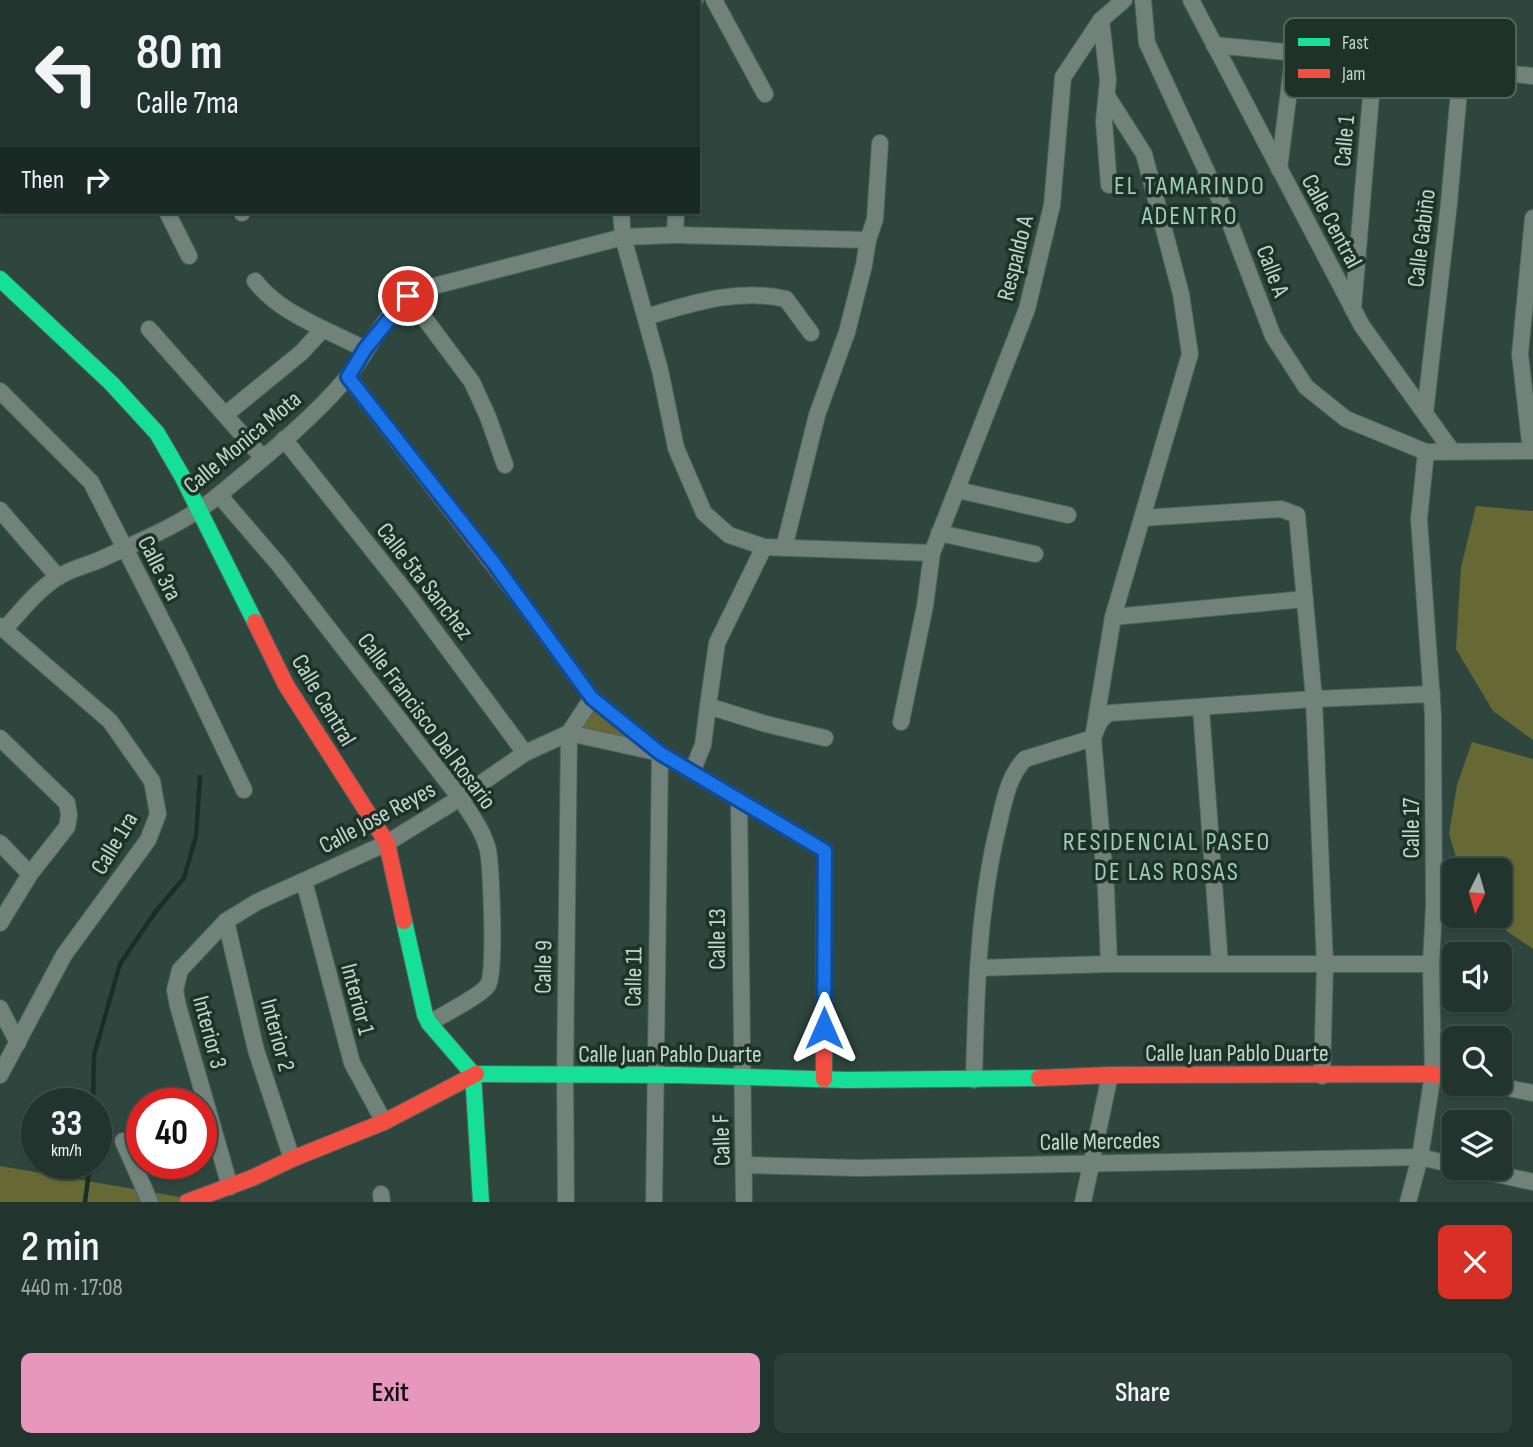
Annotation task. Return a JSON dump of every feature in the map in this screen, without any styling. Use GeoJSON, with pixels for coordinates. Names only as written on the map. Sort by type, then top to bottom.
{"type":"FeatureCollection","features":[{"type":"Feature","properties":{"kind":"street"},"geometry":{"type":"LineString","coordinates":[[714,0],[765,94]]}},
{"type":"Feature","properties":{"kind":"street","name":"Respaldo A"},"geometry":{"type":"LineString","coordinates":[[901,722],[925,606],[932,553],[1027,309],[1052,205],[1063,77],[1101,20],[1124,0]]}},
{"type":"Feature","properties":{"kind":"street","name":"Calle A"},"geometry":{"type":"LineString","coordinates":[[1143,0],[1146,43],[1170,88],[1226,213],[1273,336],[1306,387],[1346,419],[1426,452]]}},
{"type":"Feature","properties":{"kind":"street","name":"Calle Central"},"geometry":{"type":"LineString","coordinates":[[1191,0],[1362,326],[1452,451]]}},
{"type":"Feature","properties":{"kind":"street"},"geometry":{"type":"LineString","coordinates":[[1101,20],[1108,80],[1104,121],[1109,185]]}},
{"type":"Feature","properties":{"kind":"street"},"geometry":{"type":"LineString","coordinates":[[1214,45],[1284,50]]}},
{"type":"Feature","properties":{"kind":"street"},"geometry":{"type":"LineString","coordinates":[[1107,96],[1144,154],[1181,295],[1190,354],[1113,617],[1093,738],[1106,890],[1109,964]]}},
{"type":"Feature","properties":{"kind":"street"},"geometry":{"type":"LineString","coordinates":[[1279,169],[1288,98]]}},
{"type":"Feature","properties":{"kind":"street","name":"Calle 1"},"geometry":{"type":"LineString","coordinates":[[1353,309],[1371,98]]}},
{"type":"Feature","properties":{"kind":"street","name":"Calle Gabiño"},"geometry":{"type":"LineString","coordinates":[[1425,413],[1458,98]]}},
{"type":"Feature","properties":{"kind":"street"},"geometry":{"type":"LineString","coordinates":[[784,548],[817,415],[847,332],[868,240],[876,219],[880,144]]}},
{"type":"Feature","properties":{"kind":"street"},"geometry":{"type":"LineString","coordinates":[[168,214],[189,256]]}},
{"type":"Feature","properties":{"kind":"street"},"geometry":{"type":"LineString","coordinates":[[621,214],[623,237],[660,370],[676,448],[704,513],[729,535],[764,547],[932,553]]}},
{"type":"Feature","properties":{"kind":"street"},"geometry":{"type":"LineString","coordinates":[[675,235],[676,214]]}},
{"type":"Feature","properties":{"kind":"street"},"geometry":{"type":"LineString","coordinates":[[1426,452],[1532,451],[1520,354],[1533,218]]}},
{"type":"Feature","properties":{"kind":"street"},"geometry":{"type":"LineString","coordinates":[[505,465],[472,382],[408,296],[419,290],[623,237],[675,235],[868,240]]}},
{"type":"Feature","properties":{"kind":"street","name":"Calle Central"},"geometry":{"type":"LineString","coordinates":[[0,279],[111,383],[157,433],[200,510],[286,685],[387,843],[425,1015],[473,1074]]}},
{"type":"Feature","properties":{"kind":"street"},"geometry":{"type":"LineString","coordinates":[[255,281],[267,296],[278,304],[365,349]]}},
{"type":"Feature","properties":{"kind":"street"},"geometry":{"type":"LineString","coordinates":[[646,317],[706,298],[762,294],[786,299],[810,333]]}},
{"type":"Feature","properties":{"kind":"street","name":"Calle Monica Mota"},"geometry":{"type":"LineString","coordinates":[[2,628],[58,577],[125,548],[200,510],[219,495],[285,439],[348,377],[365,349],[408,296]]}},
{"type":"Feature","properties":{"kind":"street"},"geometry":{"type":"LineString","coordinates":[[149,329],[262,457]]}},
{"type":"Feature","properties":{"kind":"street"},"geometry":{"type":"LineString","coordinates":[[225,415],[302,352],[323,329]]}},
{"type":"Feature","properties":{"kind":"street"},"geometry":{"type":"LineString","coordinates":[[348,377],[493,562],[592,698],[660,753],[825,851],[824,1079]]}},
{"type":"Feature","properties":{"kind":"street","name":"Calle 3ra"},"geometry":{"type":"LineString","coordinates":[[0,391],[91,482],[244,790]]}},
{"type":"Feature","properties":{"kind":"street","name":"Calle 5ta Sanchez"},"geometry":{"type":"LineString","coordinates":[[285,439],[418,607],[525,753]]}},
{"type":"Feature","properties":{"kind":"street","name":"Calle 17"},"geometry":{"type":"LineString","coordinates":[[1408,1202],[1420,1157],[1433,1074],[1432,694],[1419,519],[1426,452]]}},
{"type":"Feature","properties":{"kind":"street"},"geometry":{"type":"LineString","coordinates":[[958,490],[1069,515]]}},
{"type":"Feature","properties":{"kind":"street","name":"Calle Francisco Del Rosario"},"geometry":{"type":"LineString","coordinates":[[219,495],[279,566],[460,798],[480,828],[487,849],[492,926],[490,982],[483,991],[429,1023]]}},
{"type":"Feature","properties":{"kind":"street"},"geometry":{"type":"LineString","coordinates":[[1142,518],[1281,509],[1297,515],[1314,699],[1325,965],[1322,1076]]}},
{"type":"Feature","properties":{"kind":"street"},"geometry":{"type":"LineString","coordinates":[[0,510],[58,577]]}},
{"type":"Feature","properties":{"kind":"street"},"geometry":{"type":"LineString","coordinates":[[939,533],[1035,554]]}},
{"type":"Feature","properties":{"kind":"street"},"geometry":{"type":"LineString","coordinates":[[692,772],[703,746],[717,643],[764,547]]}},
{"type":"Feature","properties":{"kind":"street"},"geometry":{"type":"LineString","coordinates":[[1113,617],[1305,599]]}},
{"type":"Feature","properties":{"kind":"street","name":"Calle 1ra"},"geometry":{"type":"LineString","coordinates":[[0,1075],[64,955],[148,840],[158,814],[152,781],[110,721],[2,628]]}},
{"type":"Feature","properties":{"kind":"street"},"geometry":{"type":"LineString","coordinates":[[1093,738],[1100,721],[1110,713],[1432,694]]}},
{"type":"Feature","properties":{"kind":"street"},"geometry":{"type":"LineString","coordinates":[[592,698],[569,733],[660,753]]}},
{"type":"Feature","properties":{"kind":"street"},"geometry":{"type":"LineString","coordinates":[[708,706],[825,738]]}},
{"type":"Feature","properties":{"kind":"street"},"geometry":{"type":"LineString","coordinates":[[1201,709],[1220,964]]}},
{"type":"Feature","properties":{"kind":"street","name":"Calle Jose Reyes"},"geometry":{"type":"LineString","coordinates":[[180,970],[226,921],[257,902],[387,843],[460,798],[525,753],[569,733]]}},
{"type":"Feature","properties":{"kind":"street","name":"Calle 9"},"geometry":{"type":"LineString","coordinates":[[566,1202],[569,733]]}},
{"type":"Feature","properties":{"kind":"street"},"geometry":{"type":"LineString","coordinates":[[974,1080],[978,968],[988,876],[1004,802],[1017,767],[1025,759],[1093,738]]}},
{"type":"Feature","properties":{"kind":"street"},"geometry":{"type":"LineString","coordinates":[[0,923],[30,874],[66,827],[69,816],[67,803],[3,747]]}},
{"type":"Feature","properties":{"kind":"street","name":"Calle 11"},"geometry":{"type":"LineString","coordinates":[[654,1202],[660,753]]}},
{"type":"Feature","properties":{"kind":"street","name":"Calle 13"},"geometry":{"type":"LineString","coordinates":[[739,800],[741,1077]]}},
{"type":"Feature","properties":{"kind":"street"},"geometry":{"type":"LineString","coordinates":[[0,844],[30,874]]}},
{"type":"Feature","properties":{"kind":"street","name":"Interior 1"},"geometry":{"type":"LineString","coordinates":[[304,881],[352,1063],[384,1122]]}},
{"type":"Feature","properties":{"kind":"street","name":"Interior 2"},"geometry":{"type":"LineString","coordinates":[[226,921],[256,1050],[292,1159]]}},
{"type":"Feature","properties":{"kind":"street"},"geometry":{"type":"LineString","coordinates":[[978,968],[1109,964],[1431,964]]}},
{"type":"Feature","properties":{"kind":"street","name":"Interior 3"},"geometry":{"type":"LineString","coordinates":[[180,970],[176,990],[178,1006],[230,1186]]}},
{"type":"Feature","properties":{"kind":"street"},"geometry":{"type":"LineString","coordinates":[[0,1008],[18,1043]]}},
{"type":"Feature","properties":{"kind":"street"},"geometry":{"type":"LineString","coordinates":[[473,1074],[481,1202]]}},
{"type":"Feature","properties":{"kind":"street","name":"Calle Juan Pablo Duarte"},"geometry":{"type":"LineString","coordinates":[[187,1202],[384,1122],[473,1074],[974,1080],[1110,1075],[1442,1076]]}},
{"type":"Feature","properties":{"kind":"street"},"geometry":{"type":"LineString","coordinates":[[1083,1202],[1110,1075]]}},
{"type":"Feature","properties":{"kind":"street","name":"Calle F"},"geometry":{"type":"LineString","coordinates":[[741,1077],[744,1202]]}},
{"type":"Feature","properties":{"kind":"street"},"geometry":{"type":"LineString","coordinates":[[1512,1089],[1533,1093]]}},
{"type":"Feature","properties":{"kind":"street"},"geometry":{"type":"LineString","coordinates":[[123,1141],[150,1202]]}},
{"type":"Feature","properties":{"kind":"street","name":"Calle Mercedes"},"geometry":{"type":"LineString","coordinates":[[745,1165],[859,1168],[1420,1157],[1442,1162]]}},
{"type":"Feature","properties":{"kind":"street"},"geometry":{"type":"LineString","coordinates":[[1512,1177],[1533,1182]]}},
{"type":"Feature","properties":{"kind":"green space"},"geometry":{"type":"Polygon","coordinates":[[[1476,506],[1533,511],[1533,740],[1493,711],[1456,649],[1461,567],[1476,506]]]}},
{"type":"Feature","properties":{"kind":"green space"},"geometry":{"type":"Polygon","coordinates":[[[593,708],[635,738],[580,730],[593,708]]]}},
{"type":"Feature","properties":{"kind":"green space"},"geometry":{"type":"Polygon","coordinates":[[[1472,742],[1533,759],[1533,949],[1502,928],[1512,928],[1512,858],[1456,858],[1449,834],[1457,785],[1472,742]]]}},
{"type":"Feature","properties":{"kind":"green space"},"geometry":{"type":"Polygon","coordinates":[[[0,1166],[21,1170],[21,1179],[75,1179],[180,1197],[182,1202],[0,1202],[0,1166]]]}},
{"type":"Feature","properties":{"kind":"waterway"},"geometry":{"type":"LineString","coordinates":[[93,1088],[94,1055],[120,964],[156,911],[184,878],[196,836],[200,777]]}},
{"type":"Feature","properties":{"kind":"waterway"},"geometry":{"type":"LineString","coordinates":[[85,1202],[88,1179]]}},
{"type":"Feature","properties":{"kind":"traffic: fast"},"geometry":{"type":"LineString","coordinates":[[0,279],[111,383],[157,433],[182,476],[255,622]]}},
{"type":"Feature","properties":{"kind":"traffic: fast"},"geometry":{"type":"LineString","coordinates":[[516,594],[592,698],[660,753],[825,851],[824,967]]}},
{"type":"Feature","properties":{"kind":"traffic: fast"},"geometry":{"type":"LineString","coordinates":[[404,921],[425,1015],[473,1074],[481,1202]]}},
{"type":"Feature","properties":{"kind":"traffic: fast"},"geometry":{"type":"LineString","coordinates":[[476,1074],[675,1075],[847,1080],[1039,1078]]}},
{"type":"Feature","properties":{"kind":"traffic: jam"},"geometry":{"type":"LineString","coordinates":[[348,377],[516,594]]}},
{"type":"Feature","properties":{"kind":"traffic: jam"},"geometry":{"type":"LineString","coordinates":[[255,622],[286,685],[387,843],[404,921]]}},
{"type":"Feature","properties":{"kind":"traffic: jam"},"geometry":{"type":"LineString","coordinates":[[824,967],[824,1079]]}},
{"type":"Feature","properties":{"kind":"traffic: jam"},"geometry":{"type":"LineString","coordinates":[[187,1202],[252,1178],[384,1122],[476,1074]]}},
{"type":"Feature","properties":{"kind":"traffic: jam"},"geometry":{"type":"LineString","coordinates":[[1039,1078],[1110,1075],[1442,1076]]}},
{"type":"Feature","properties":{"kind":"district","name":"EL TAMARINDO ADENTRO"},"geometry":{"type":"Point","coordinates":[1190,200]}},
{"type":"Feature","properties":{"kind":"district","name":"RESIDENCIAL PASEO DE LAS ROSAS"},"geometry":{"type":"Point","coordinates":[1167,856]}},
{"type":"Feature","properties":{"kind":"route"},"geometry":{"type":"LineString","coordinates":[[408,296],[365,349],[348,377],[493,562],[592,698],[660,753],[825,851],[824,1028]]}}]}
